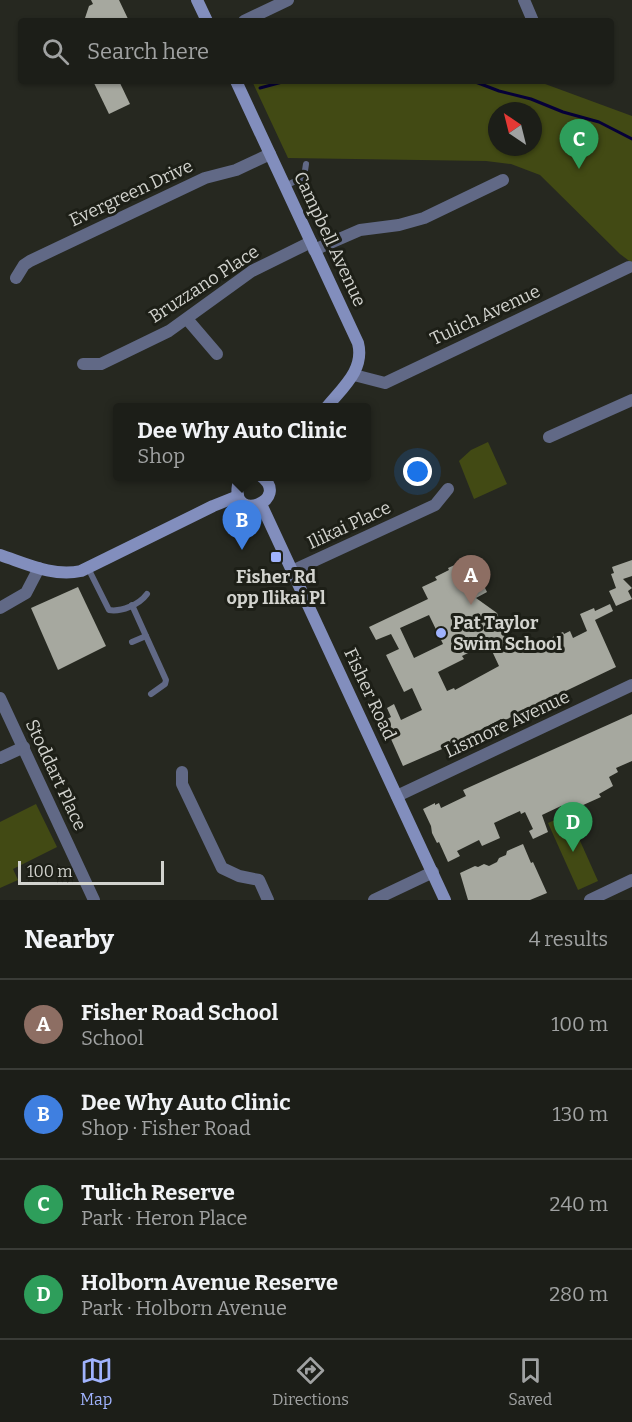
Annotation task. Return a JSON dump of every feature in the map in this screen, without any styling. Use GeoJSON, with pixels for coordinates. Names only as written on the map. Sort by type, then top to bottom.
{"type":"FeatureCollection","features":[{"type":"Feature","properties":{"kind":"main road"},"geometry":{"type":"LineString","coordinates":[[197,0],[206,18]]}},
{"type":"Feature","properties":{"kind":"main road","name":"Campbell Avenue"},"geometry":{"type":"LineString","coordinates":[[237,84],[358,343],[361,356],[354,375]]}},
{"type":"Feature","properties":{"kind":"main road"},"geometry":{"type":"LineString","coordinates":[[330,403],[354,375]]}},
{"type":"Feature","properties":{"kind":"main road"},"geometry":{"type":"LineString","coordinates":[[242,481],[238,485],[238,496],[241,501],[250,506],[261,504],[267,499],[269,490],[266,481]]}},
{"type":"Feature","properties":{"kind":"main road"},"geometry":{"type":"LineString","coordinates":[[0,555],[39,568],[67,574],[88,567],[238,496]]}},
{"type":"Feature","properties":{"kind":"main road","name":"Fisher Road"},"geometry":{"type":"LineString","coordinates":[[261,504],[445,900]]}},
{"type":"Feature","properties":{"kind":"street"},"geometry":{"type":"LineString","coordinates":[[250,18],[288,0]]}},
{"type":"Feature","properties":{"kind":"street"},"geometry":{"type":"LineString","coordinates":[[524,0],[532,18]]}},
{"type":"Feature","properties":{"kind":"street","name":"Evergreen Drive"},"geometry":{"type":"LineString","coordinates":[[16,278],[24,265],[30,261],[205,178],[236,170],[270,154]]}},
{"type":"Feature","properties":{"kind":"street","name":"Bruzzano Place"},"geometry":{"type":"LineString","coordinates":[[83,364],[101,364],[169,331],[252,271],[312,246],[360,230],[399,225],[424,218],[503,180]]}},
{"type":"Feature","properties":{"kind":"street","name":"Tulich Avenue"},"geometry":{"type":"LineString","coordinates":[[354,375],[385,383],[629,267]]}},
{"type":"Feature","properties":{"kind":"street"},"geometry":{"type":"LineString","coordinates":[[187,319],[217,354]]}},
{"type":"Feature","properties":{"kind":"street"},"geometry":{"type":"LineString","coordinates":[[549,437],[598,413],[632,400]]}},
{"type":"Feature","properties":{"kind":"street","name":"Ilikai Place"},"geometry":{"type":"LineString","coordinates":[[292,571],[435,505],[448,489]]}},
{"type":"Feature","properties":{"kind":"street"},"geometry":{"type":"LineString","coordinates":[[0,608],[26,593],[39,568]]}},
{"type":"Feature","properties":{"kind":"street","name":"Lismore Avenue"},"geometry":{"type":"LineString","coordinates":[[397,796],[632,685]]}},
{"type":"Feature","properties":{"kind":"street","name":"Stoddart Place"},"geometry":{"type":"LineString","coordinates":[[0,698],[94,900]]}},
{"type":"Feature","properties":{"kind":"street"},"geometry":{"type":"LineString","coordinates":[[0,758],[24,747]]}},
{"type":"Feature","properties":{"kind":"street"},"geometry":{"type":"LineString","coordinates":[[182,772],[182,784],[222,868],[239,876],[259,880],[268,900]]}},
{"type":"Feature","properties":{"kind":"street"},"geometry":{"type":"LineString","coordinates":[[374,900],[433,872]]}},
{"type":"Feature","properties":{"kind":"street"},"geometry":{"type":"LineString","coordinates":[[590,900],[632,880]]}},
{"type":"Feature","properties":{"kind":"lane"},"geometry":{"type":"LineString","coordinates":[[285,186],[303,177],[306,164]]}},
{"type":"Feature","properties":{"kind":"lane"},"geometry":{"type":"LineString","coordinates":[[88,567],[109,610],[113,611],[132,605],[147,594]]}},
{"type":"Feature","properties":{"kind":"lane"},"geometry":{"type":"LineString","coordinates":[[132,605],[166,681],[152,694]]}},
{"type":"Feature","properties":{"kind":"lane"},"geometry":{"type":"LineString","coordinates":[[132,642],[146,636]]}},
{"type":"Feature","properties":{"kind":"green space"},"geometry":{"type":"Polygon","coordinates":[[[253,84],[545,84],[632,116],[632,263],[540,175],[511,164],[486,161],[288,158],[253,84]]]}},
{"type":"Feature","properties":{"kind":"green space"},"geometry":{"type":"Polygon","coordinates":[[[488,442],[507,484],[474,499],[459,461],[471,450],[488,442]]]}},
{"type":"Feature","properties":{"kind":"green space"},"geometry":{"type":"Polygon","coordinates":[[[36,804],[57,847],[13,869],[18,880],[0,888],[0,822],[36,804]]]}},
{"type":"Feature","properties":{"kind":"green space"},"geometry":{"type":"Polygon","coordinates":[[[568,814],[598,881],[578,890],[548,823],[568,814]]]}},
{"type":"Feature","properties":{"kind":"building"},"geometry":{"type":"Polygon","coordinates":[[[91,0],[119,0],[128,18],[85,18],[89,6],[93,4],[91,0]]]}},
{"type":"Feature","properties":{"kind":"building"},"geometry":{"type":"Polygon","coordinates":[[[94,84],[120,84],[130,104],[109,114],[94,84]]]}},
{"type":"Feature","properties":{"kind":"building"},"geometry":{"type":"Polygon","coordinates":[[[470,558],[487,592],[476,598],[497,613],[512,651],[535,639],[538,644],[563,632],[564,634],[570,631],[573,638],[587,631],[580,614],[594,608],[595,611],[610,604],[613,611],[595,620],[616,667],[403,766],[383,721],[391,717],[387,708],[394,704],[401,720],[422,710],[412,688],[404,692],[386,655],[399,649],[391,634],[376,640],[369,627],[428,599],[422,587],[437,580],[435,577],[449,570],[448,568],[470,558]],[[429,615],[400,628],[414,658],[443,644],[429,615]],[[484,645],[462,656],[464,659],[438,672],[447,691],[454,688],[455,690],[499,666],[492,651],[488,653],[484,645]]]}},
{"type":"Feature","properties":{"kind":"building"},"geometry":{"type":"Polygon","coordinates":[[[632,560],[632,576],[623,579],[632,588],[628,591],[632,599],[616,606],[609,591],[616,588],[611,574],[614,573],[612,567],[632,560]]]}},
{"type":"Feature","properties":{"kind":"building"},"geometry":{"type":"Polygon","coordinates":[[[78,587],[106,646],[58,670],[31,608],[78,587]]]}},
{"type":"Feature","properties":{"kind":"building"},"geometry":{"type":"Polygon","coordinates":[[[632,714],[632,761],[616,768],[618,772],[609,777],[613,786],[599,794],[601,797],[581,806],[585,814],[569,822],[561,806],[542,815],[548,832],[533,839],[529,831],[533,829],[525,812],[521,814],[520,811],[494,823],[500,838],[482,846],[479,840],[457,851],[460,856],[448,862],[432,833],[423,809],[435,803],[435,805],[439,803],[441,808],[466,796],[463,790],[632,714]]]}},
{"type":"Feature","properties":{"kind":"building"},"geometry":{"type":"Polygon","coordinates":[[[523,844],[547,893],[530,900],[468,900],[460,873],[475,866],[484,864],[489,866],[506,855],[507,851],[523,844]]]}},
{"type":"Feature","properties":{"kind":"waterway"},"geometry":{"type":"LineString","coordinates":[[260,88],[275,84]]}},
{"type":"Feature","properties":{"kind":"waterway"},"geometry":{"type":"LineString","coordinates":[[481,84],[599,122],[632,139]]}},
{"type":"Feature","properties":{"kind":"place","name":"Tulich Reserve"},"geometry":{"type":"Point","coordinates":[579,169]}},
{"type":"Feature","properties":{"kind":"place","name":"Dee Why Auto Clinic"},"geometry":{"type":"Point","coordinates":[242,550]}},
{"type":"Feature","properties":{"kind":"place","name":"Fisher Rd opp Ilikai Pl"},"geometry":{"type":"Point","coordinates":[276,557]}},
{"type":"Feature","properties":{"kind":"place","name":"Fisher Road School"},"geometry":{"type":"Point","coordinates":[471,605]}},
{"type":"Feature","properties":{"kind":"place","name":"Pat Taylor Swim School"},"geometry":{"type":"Point","coordinates":[441,633]}},
{"type":"Feature","properties":{"kind":"place","name":"Holborn Avenue Reserve"},"geometry":{"type":"Point","coordinates":[573,852]}}]}
